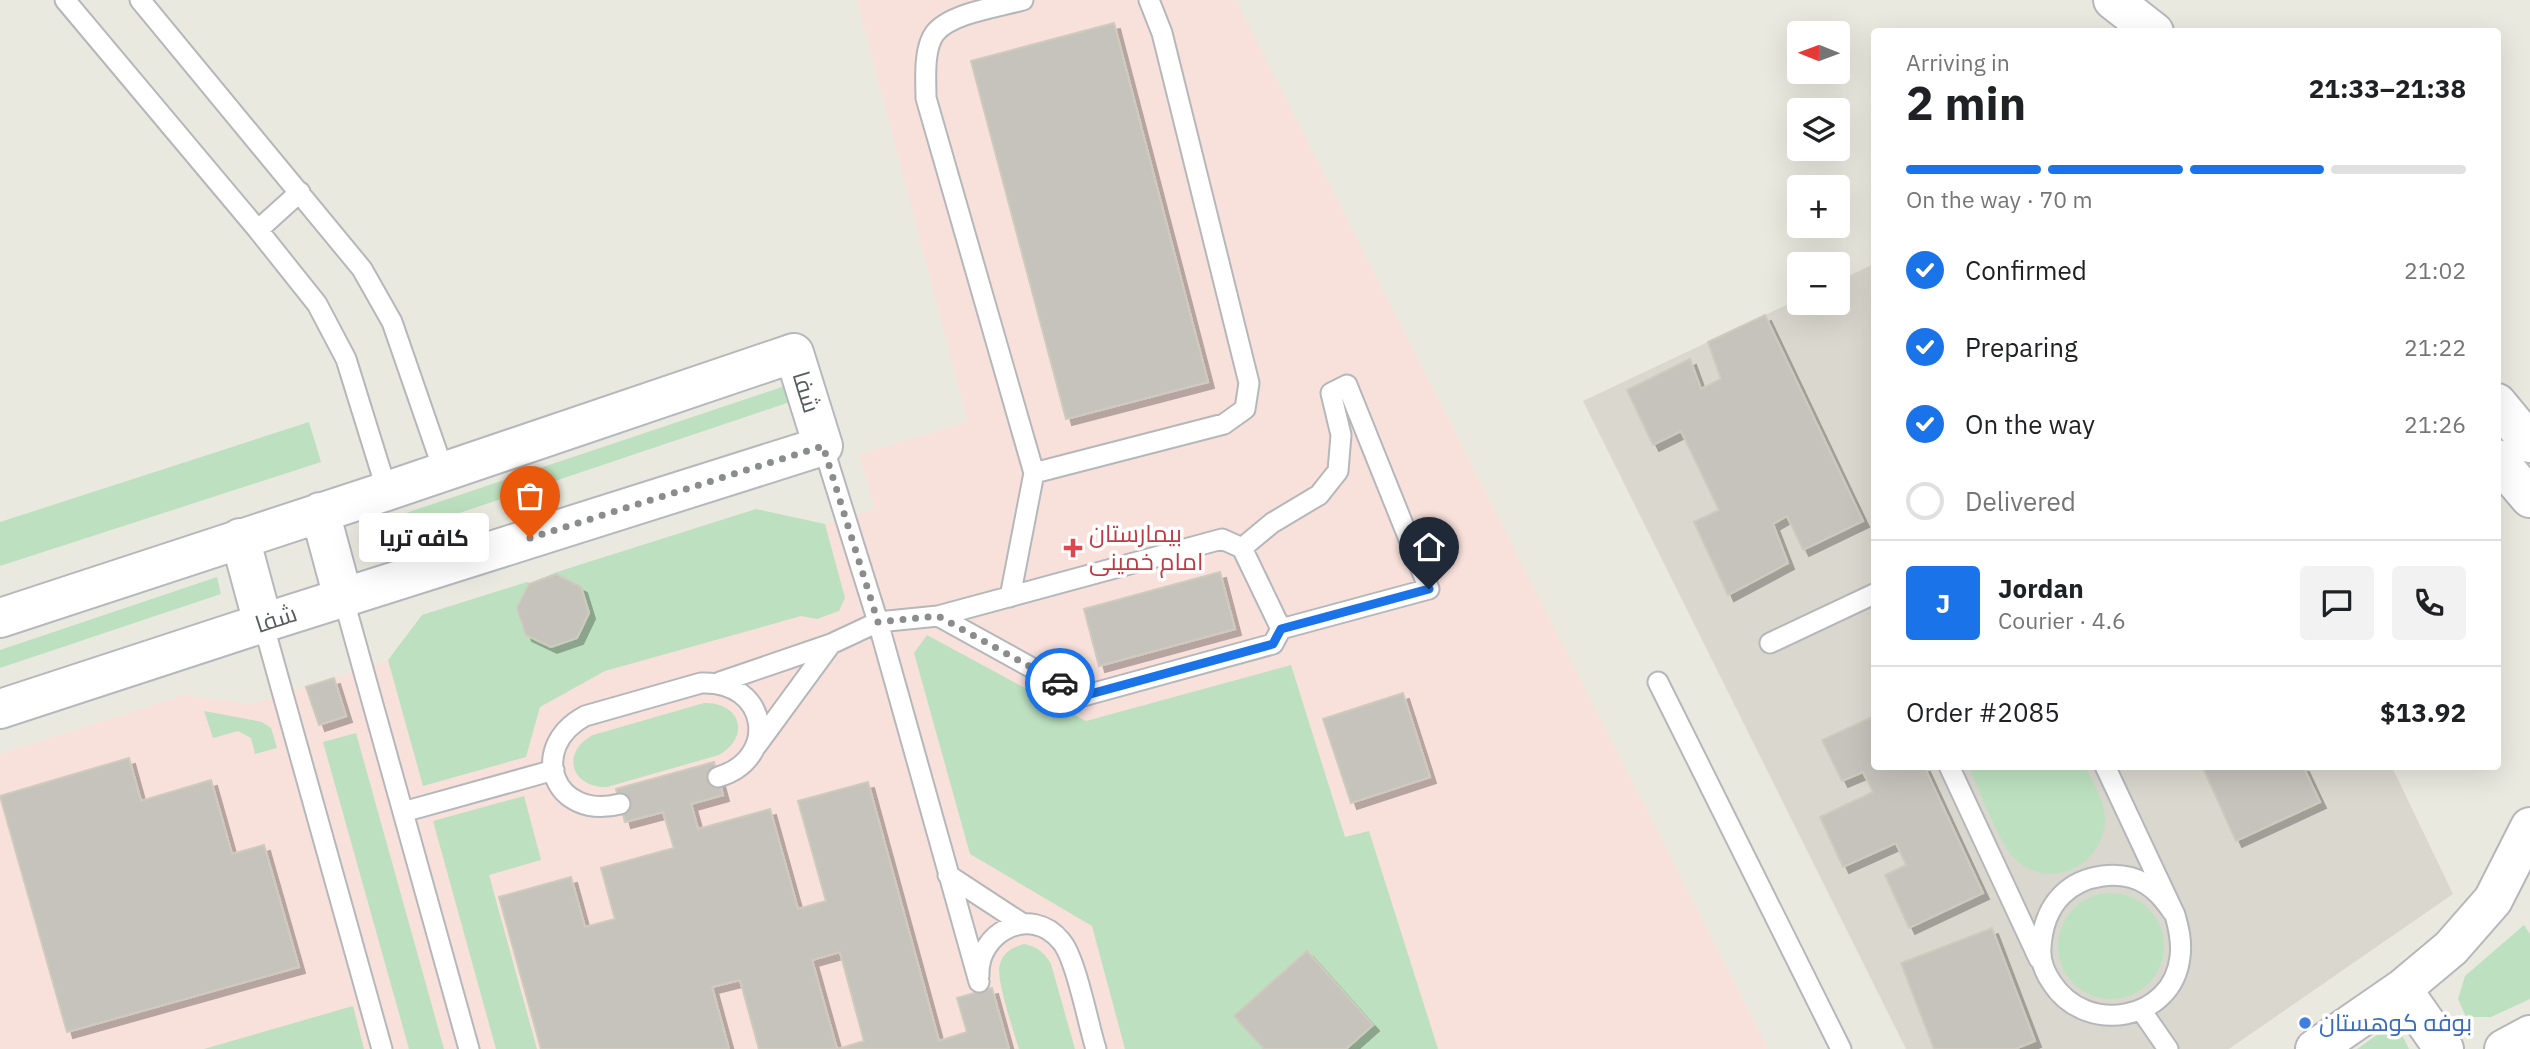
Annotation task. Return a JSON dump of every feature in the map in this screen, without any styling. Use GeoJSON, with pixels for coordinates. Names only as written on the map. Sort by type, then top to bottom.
{"type":"FeatureCollection","features":[{"type":"Feature","properties":{"kind":"street"},"geometry":{"type":"LineString","coordinates":[[2113,0],[2149,28]]}},
{"type":"Feature","properties":{"kind":"street","name":"شفا"},"geometry":{"type":"LineString","coordinates":[[0,618],[794,353],[823,446],[343,597],[0,709]]}},
{"type":"Feature","properties":{"kind":"street"},"geometry":{"type":"LineString","coordinates":[[2501,408],[2530,443]]}},
{"type":"Feature","properties":{"kind":"street"},"geometry":{"type":"LineString","coordinates":[[2501,464],[2530,498]]}},
{"type":"Feature","properties":{"kind":"street"},"geometry":{"type":"LineString","coordinates":[[320,512],[343,597]]}},
{"type":"Feature","properties":{"kind":"street"},"geometry":{"type":"LineString","coordinates":[[240,538],[263,623]]}},
{"type":"Feature","properties":{"kind":"street"},"geometry":{"type":"LineString","coordinates":[[2315,1049],[2402,989],[2451,948],[2493,900],[2530,827]]}},
{"type":"Feature","properties":{"kind":"street"},"geometry":{"type":"LineString","coordinates":[[2402,989],[2444,1049]]}},
{"type":"Feature","properties":{"kind":"street"},"geometry":{"type":"LineString","coordinates":[[2504,1049],[2530,1035]]}},
{"type":"Feature","properties":{"kind":"lane"},"geometry":{"type":"LineString","coordinates":[[65,0],[317,304],[345,359],[387,491]]}},
{"type":"Feature","properties":{"kind":"lane"},"geometry":{"type":"LineString","coordinates":[[140,0],[362,269],[392,322],[444,472]]}},
{"type":"Feature","properties":{"kind":"lane"},"geometry":{"type":"LineString","coordinates":[[1010,597],[1034,473],[926,99],[926,62],[935,34],[954,19],[1023,0]]}},
{"type":"Feature","properties":{"kind":"lane"},"geometry":{"type":"LineString","coordinates":[[1034,473],[1224,424],[1245,409],[1249,383],[1162,33],[1149,0]]}},
{"type":"Feature","properties":{"kind":"lane"},"geometry":{"type":"LineString","coordinates":[[258,230],[300,192]]}},
{"type":"Feature","properties":{"kind":"lane"},"geometry":{"type":"LineString","coordinates":[[938,616],[1083,696],[1273,644],[1281,629],[1429,589],[1347,385],[1331,393],[1341,435],[1338,471],[1319,495],[1272,523],[1242,548]]}},
{"type":"Feature","properties":{"kind":"lane"},"geometry":{"type":"LineString","coordinates":[[823,446],[878,622],[980,986],[978,963],[987,943],[1002,930],[1023,923]]}},
{"type":"Feature","properties":{"kind":"lane"},"geometry":{"type":"LineString","coordinates":[[620,804],[592,808],[572,800],[558,784],[553,763],[556,743],[569,725],[585,716],[701,683],[720,682],[831,644],[878,622],[938,616],[1222,539],[1242,548],[1281,629]]}},
{"type":"Feature","properties":{"kind":"lane"},"geometry":{"type":"LineString","coordinates":[[1770,643],[1871,595]]}},
{"type":"Feature","properties":{"kind":"lane"},"geometry":{"type":"LineString","coordinates":[[343,597],[469,1049]]}},
{"type":"Feature","properties":{"kind":"lane"},"geometry":{"type":"LineString","coordinates":[[263,623],[382,1049]]}},
{"type":"Feature","properties":{"kind":"lane"},"geometry":{"type":"LineString","coordinates":[[718,777],[743,765],[831,644]]}},
{"type":"Feature","properties":{"kind":"lane"},"geometry":{"type":"LineString","coordinates":[[720,682],[739,691],[754,706],[759,727],[755,748]]}},
{"type":"Feature","properties":{"kind":"lane"},"geometry":{"type":"LineString","coordinates":[[1658,682],[1841,1049]]}},
{"type":"Feature","properties":{"kind":"lane"},"geometry":{"type":"LineString","coordinates":[[403,812],[554,770]]}},
{"type":"Feature","properties":{"kind":"lane"},"geometry":{"type":"LineString","coordinates":[[1951,770],[2047,976],[2059,994],[2077,1007],[2097,1015],[2120,1016],[2141,1010],[2159,997],[2173,980],[2180,959],[2181,937],[2175,915],[2107,770]]}},
{"type":"Feature","properties":{"kind":"lane"},"geometry":{"type":"LineString","coordinates":[[947,875],[1023,923],[1044,927],[1060,940],[1070,956],[1096,1049]]}},
{"type":"Feature","properties":{"kind":"lane"},"geometry":{"type":"LineString","coordinates":[[2047,976],[2041,955],[2042,932],[2049,912],[2063,894],[2081,882],[2102,876],[2124,876],[2145,883],[2162,897],[2175,915]]}},
{"type":"Feature","properties":{"kind":"lane"},"geometry":{"type":"LineString","coordinates":[[2141,1010],[2168,1049]]}},
{"type":"Feature","properties":{"kind":"shaded area","name":"بیمارستان امام خمینی"},"geometry":{"type":"Polygon","coordinates":[[[857,0],[1236,0],[1768,1049],[0,1049],[0,754],[184,695],[253,704],[306,687],[388,660],[422,615],[530,583],[756,509],[825,524],[875,509],[859,454],[968,422],[857,0]]]}},
{"type":"Feature","properties":{"kind":"shaded area"},"geometry":{"type":"Polygon","coordinates":[[[1871,265],[1871,770],[2393,770],[2453,894],[2229,1049],[1906,1049],[1583,401],[1787,305],[1787,315],[1850,315],[1850,275],[1871,265]]]}},
{"type":"Feature","properties":{"kind":"green space"},"geometry":{"type":"Polygon","coordinates":[[[791,384],[796,400],[367,544],[364,527],[791,384]]]}},
{"type":"Feature","properties":{"kind":"green space"},"geometry":{"type":"Polygon","coordinates":[[[309,422],[321,462],[0,566],[0,522],[309,422]]]}},
{"type":"Feature","properties":{"kind":"green space"},"geometry":{"type":"Polygon","coordinates":[[[756,509],[825,524],[845,598],[839,611],[817,619],[801,616],[605,671],[540,707],[526,757],[423,786],[388,660],[422,615],[530,583],[756,509]]]}},
{"type":"Feature","properties":{"kind":"green space"},"geometry":{"type":"Polygon","coordinates":[[[217,577],[221,594],[0,668],[0,650],[217,577]]]}},
{"type":"Feature","properties":{"kind":"green space"},"geometry":{"type":"Polygon","coordinates":[[[927,635],[1086,721],[1291,665],[1345,837],[1369,831],[1438,1049],[1125,1049],[1092,926],[970,854],[914,653],[927,635]]]}},
{"type":"Feature","properties":{"kind":"green space"},"geometry":{"type":"Polygon","coordinates":[[[704,703],[726,708],[737,722],[735,739],[729,748],[719,755],[607,787],[585,782],[574,768],[576,750],[593,735],[704,703]]]}},
{"type":"Feature","properties":{"kind":"green space"},"geometry":{"type":"Polygon","coordinates":[[[204,711],[262,722],[271,728],[277,748],[255,754],[251,738],[238,731],[213,738],[204,711]]]}},
{"type":"Feature","properties":{"kind":"green space"},"geometry":{"type":"Polygon","coordinates":[[[356,733],[444,1049],[409,1049],[323,742],[356,733]]]}},
{"type":"Feature","properties":{"kind":"green space"},"geometry":{"type":"Polygon","coordinates":[[[1970,770],[2087,770],[2098,791],[2105,817],[2103,834],[2097,848],[2086,860],[2073,869],[2059,873],[2043,873],[2028,869],[2014,858],[2002,841],[1970,770]]]}},
{"type":"Feature","properties":{"kind":"green space"},"geometry":{"type":"Polygon","coordinates":[[[524,796],[541,860],[489,875],[537,1049],[496,1049],[433,821],[524,796]]]}},
{"type":"Feature","properties":{"kind":"green space"},"geometry":{"type":"Polygon","coordinates":[[[2111,893],[2131,897],[2148,909],[2160,926],[2164,946],[2160,966],[2148,983],[2131,995],[2111,999],[2091,995],[2074,983],[2062,966],[2058,946],[2062,926],[2074,909],[2091,897],[2111,893]]]}},
{"type":"Feature","properties":{"kind":"green space"},"geometry":{"type":"Polygon","coordinates":[[[2524,925],[2530,934],[2530,999],[2491,1017],[2466,1017],[2458,999],[2465,976],[2524,925]]]}},
{"type":"Feature","properties":{"kind":"green space"},"geometry":{"type":"Polygon","coordinates":[[[1024,944],[1040,951],[1051,964],[1075,1049],[1019,1049],[999,971],[1001,960],[1006,953],[1024,944]]]}},
{"type":"Feature","properties":{"kind":"green space"},"geometry":{"type":"Polygon","coordinates":[[[353,1006],[364,1049],[204,1049],[353,1006]]]}},
{"type":"Feature","properties":{"kind":"green space"},"geometry":{"type":"Polygon","coordinates":[[[2388,1032],[2403,1037],[2409,1049],[2357,1049],[2377,1035],[2388,1032]]]}},
{"type":"Feature","properties":{"kind":"building"},"geometry":{"type":"Polygon","coordinates":[[[1114,23],[1208,382],[1066,419],[971,61],[1114,23]]]}},
{"type":"Feature","properties":{"kind":"building"},"geometry":{"type":"Polygon","coordinates":[[[1765,315],[1863,521],[1803,550],[1787,516],[1773,524],[1788,563],[1728,595],[1694,522],[1719,510],[1681,431],[1653,445],[1627,390],[1690,359],[1701,389],[1721,379],[1708,342],[1765,315]]]}},
{"type":"Feature","properties":{"kind":"building"},"geometry":{"type":"Polygon","coordinates":[[[1220,572],[1235,629],[1099,666],[1084,609],[1220,572]]]}},
{"type":"Feature","properties":{"kind":"building"},"geometry":{"type":"Polygon","coordinates":[[[556,574],[581,587],[589,613],[577,638],[551,647],[526,635],[517,608],[529,584],[556,574]]]}},
{"type":"Feature","properties":{"kind":"building"},"geometry":{"type":"Polygon","coordinates":[[[334,678],[346,716],[319,725],[306,687],[334,678]]]}},
{"type":"Feature","properties":{"kind":"building"},"geometry":{"type":"Polygon","coordinates":[[[1403,693],[1430,777],[1351,803],[1323,719],[1403,693]]]}},
{"type":"Feature","properties":{"kind":"building"},"geometry":{"type":"Polygon","coordinates":[[[1871,717],[1871,770],[1926,770],[1983,893],[1909,928],[1885,875],[1906,865],[1896,843],[1843,867],[1820,817],[1873,792],[1863,772],[1842,781],[1822,740],[1871,717]]]}},
{"type":"Feature","properties":{"kind":"building"},"geometry":{"type":"Polygon","coordinates":[[[129,758],[141,801],[211,780],[232,854],[264,845],[299,967],[67,1032],[0,796],[129,758]]]}},
{"type":"Feature","properties":{"kind":"building"},"geometry":{"type":"Polygon","coordinates":[[[714,762],[723,795],[691,804],[698,829],[770,809],[798,909],[826,901],[798,801],[868,782],[939,1041],[967,1032],[957,998],[992,988],[1009,1049],[838,1049],[864,1041],[840,952],[812,960],[837,1049],[759,1049],[740,980],[712,987],[729,1049],[541,1049],[499,897],[571,877],[585,927],[615,919],[601,868],[674,848],[663,812],[625,822],[616,789],[714,762]]]}},
{"type":"Feature","properties":{"kind":"building"},"geometry":{"type":"Polygon","coordinates":[[[2204,770],[2305,770],[2320,802],[2236,841],[2204,770]]]}},
{"type":"Feature","properties":{"kind":"building"},"geometry":{"type":"Polygon","coordinates":[[[1992,928],[2035,1041],[2015,1049],[1934,1049],[1901,963],[1992,928]]]}},
{"type":"Feature","properties":{"kind":"building"},"geometry":{"type":"Polygon","coordinates":[[[1307,951],[1373,1025],[1346,1049],[1264,1049],[1234,1016],[1307,951]]]}},
{"type":"Feature","properties":{"kind":"way so far"},"geometry":{"type":"LineString","coordinates":[[530,538],[823,446],[878,622],[938,616],[1060,683]]}},
{"type":"Feature","properties":{"kind":"place","name":"کافه تریا"},"geometry":{"type":"Point","coordinates":[530,538]}},
{"type":"Feature","properties":{"kind":"place","name":"بیمارستان امام خمینی"},"geometry":{"type":"Point","coordinates":[1073,548]}},
{"type":"Feature","properties":{"kind":"place","name":"بوفه کوهستان"},"geometry":{"type":"Point","coordinates":[2305,1023]}},
{"type":"Feature","properties":{"kind":"route"},"geometry":{"type":"LineString","coordinates":[[1060,683],[1083,696],[1273,644],[1281,629],[1429,589]]}}]}
